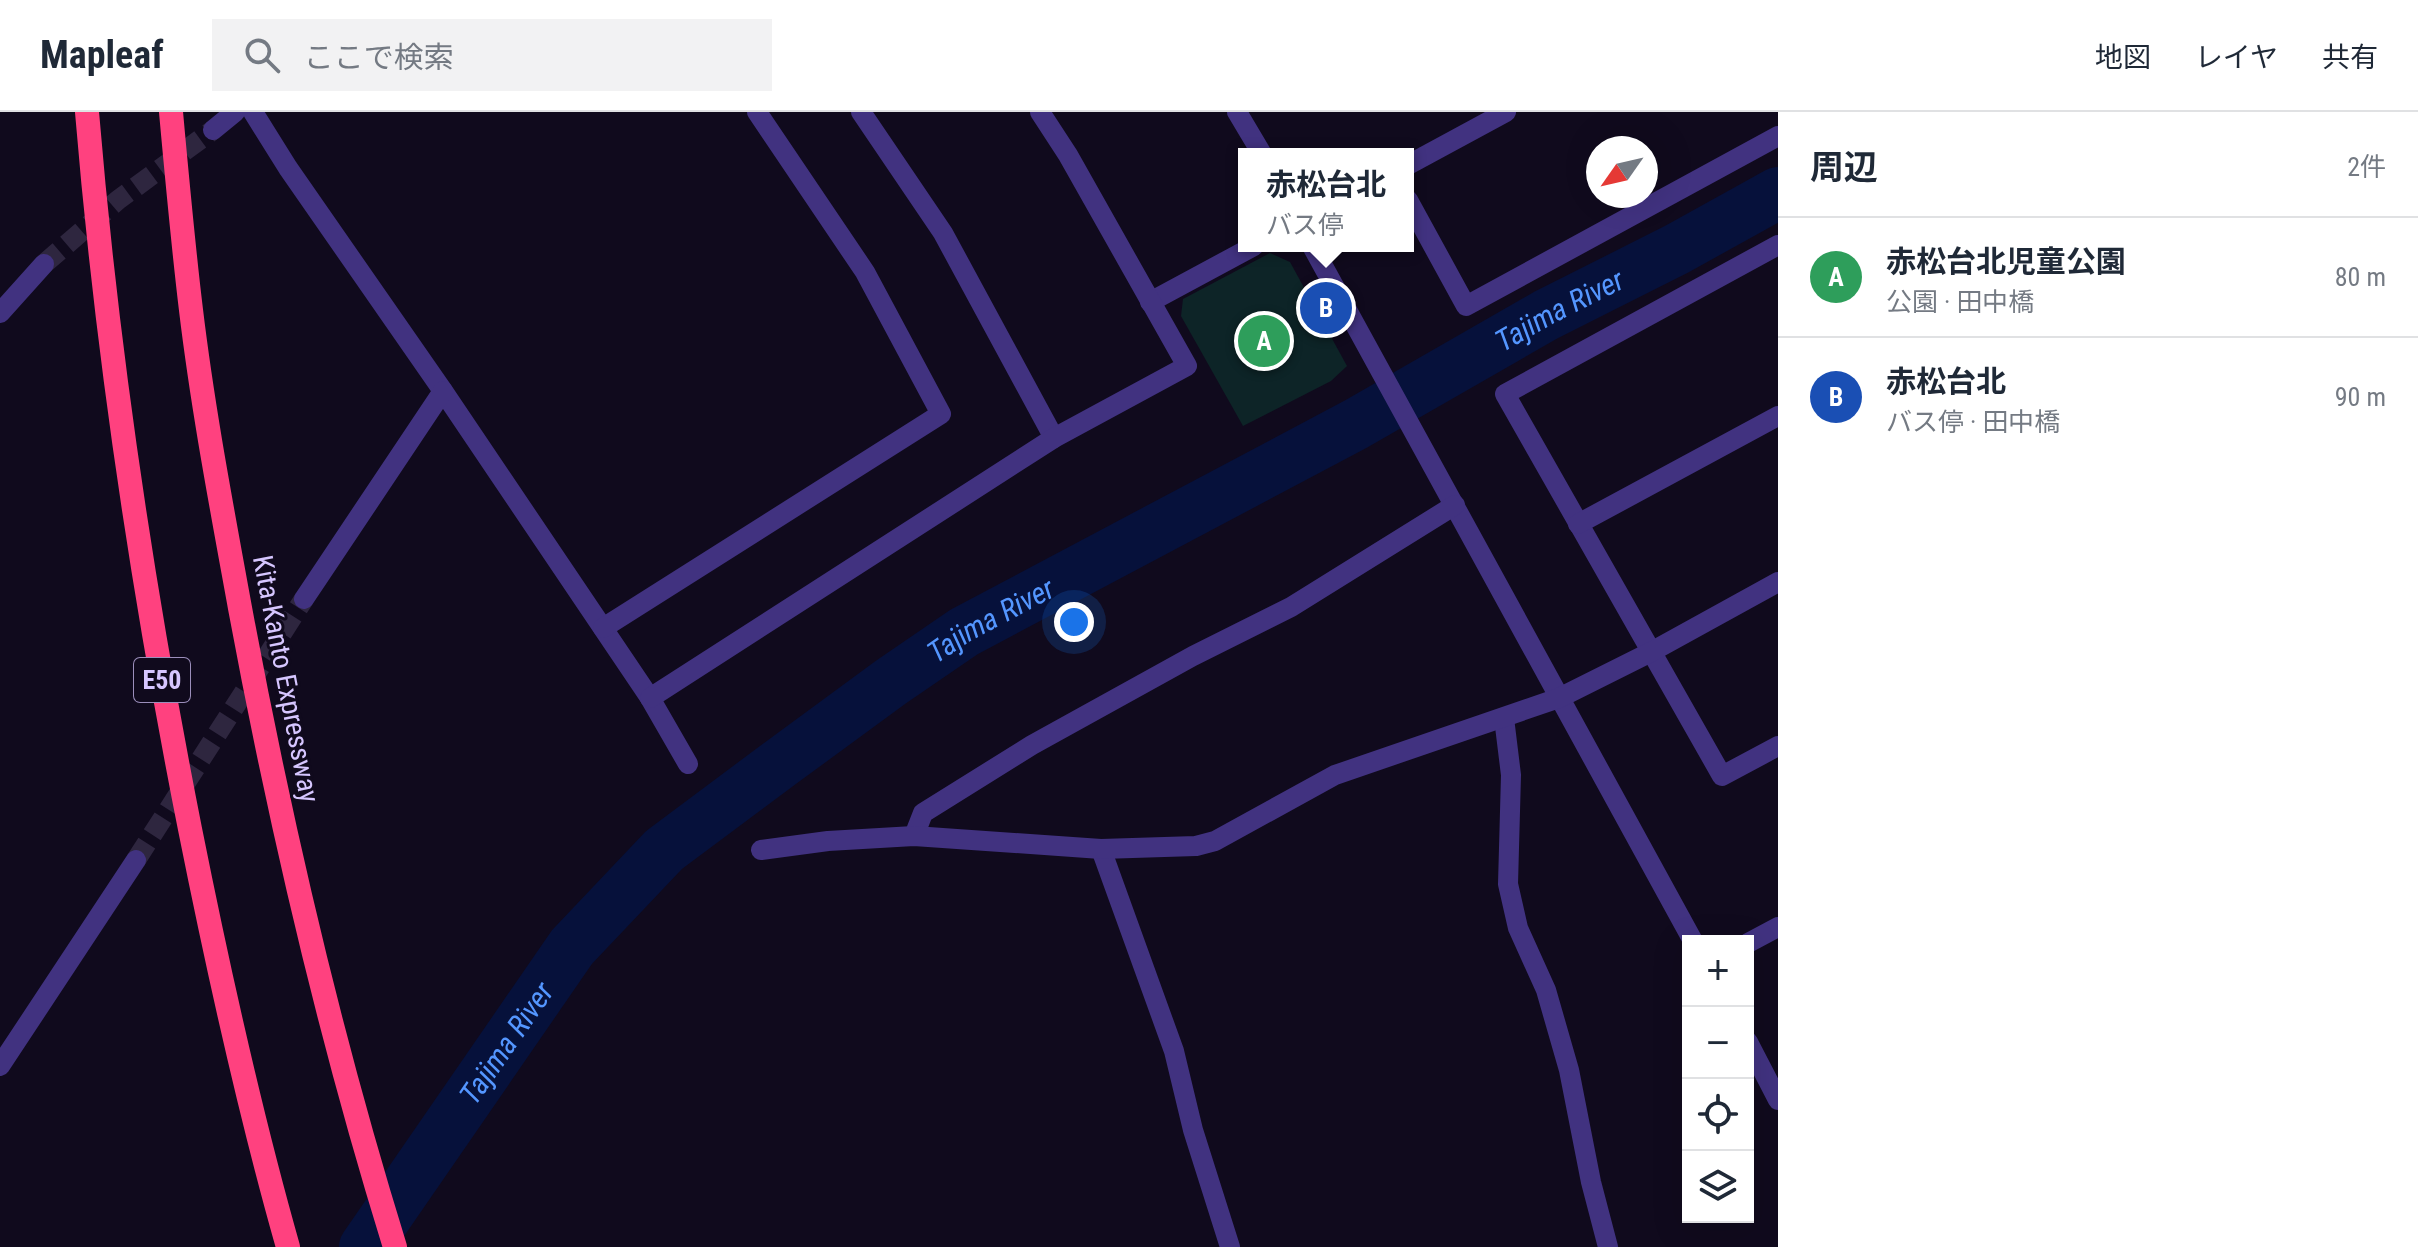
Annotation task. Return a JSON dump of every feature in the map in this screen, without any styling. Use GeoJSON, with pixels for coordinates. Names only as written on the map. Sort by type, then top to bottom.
{"type":"FeatureCollection","features":[{"type":"Feature","properties":{"kind":"highway","name":"E50"},"geometry":{"type":"LineString","coordinates":[[87,112],[109,336],[136,526],[174,746],[213,942],[288,1247]]}},
{"type":"Feature","properties":{"kind":"highway","name":"Kita-Kanto Expressway"},"geometry":{"type":"LineString","coordinates":[[171,112],[191,311],[219,493],[256,694],[299,891],[367,1157],[395,1247]]}},
{"type":"Feature","properties":{"kind":"street"},"geometry":{"type":"LineString","coordinates":[[213,130],[235,112]]}},
{"type":"Feature","properties":{"kind":"street"},"geometry":{"type":"LineString","coordinates":[[253,112],[288,168],[650,698],[688,764]]}},
{"type":"Feature","properties":{"kind":"street"},"geometry":{"type":"LineString","coordinates":[[603,628],[941,414],[865,272],[757,112]]}},
{"type":"Feature","properties":{"kind":"street"},"geometry":{"type":"LineString","coordinates":[[861,112],[943,233],[1054,438]]}},
{"type":"Feature","properties":{"kind":"street"},"geometry":{"type":"LineString","coordinates":[[650,698],[1054,438],[1187,366],[1068,155],[1040,112]]}},
{"type":"Feature","properties":{"kind":"street"},"geometry":{"type":"LineString","coordinates":[[1237,112],[1258,148]]}},
{"type":"Feature","properties":{"kind":"street"},"geometry":{"type":"LineString","coordinates":[[1414,162],[1506,112]]}},
{"type":"Feature","properties":{"kind":"street"},"geometry":{"type":"LineString","coordinates":[[1414,211],[1466,306],[1778,136]]}},
{"type":"Feature","properties":{"kind":"street"},"geometry":{"type":"LineString","coordinates":[[1778,245],[1505,394],[1722,776],[1778,746]]}},
{"type":"Feature","properties":{"kind":"street"},"geometry":{"type":"LineString","coordinates":[[1150,302],[1243,252]]}},
{"type":"Feature","properties":{"kind":"street"},"geometry":{"type":"LineString","coordinates":[[1315,252],[1690,935]]}},
{"type":"Feature","properties":{"kind":"street"},"geometry":{"type":"LineString","coordinates":[[0,313],[44,264]]}},
{"type":"Feature","properties":{"kind":"street"},"geometry":{"type":"LineString","coordinates":[[304,599],[443,391]]}},
{"type":"Feature","properties":{"kind":"street"},"geometry":{"type":"LineString","coordinates":[[1578,524],[1778,416]]}},
{"type":"Feature","properties":{"kind":"street"},"geometry":{"type":"LineString","coordinates":[[914,836],[923,813],[1032,745],[1193,656],[1291,607],[1455,505]]}},
{"type":"Feature","properties":{"kind":"street"},"geometry":{"type":"LineString","coordinates":[[761,850],[828,841],[914,836],[1101,849],[1196,846],[1215,841],[1335,775],[1559,698],[1651,652],[1778,582]]}},
{"type":"Feature","properties":{"kind":"street"},"geometry":{"type":"LineString","coordinates":[[1504,718],[1511,775],[1508,884],[1518,928],[1546,990],[1562,1044],[1608,1247]]}},
{"type":"Feature","properties":{"kind":"street"},"geometry":{"type":"LineString","coordinates":[[1101,849],[1174,1051],[1193,1130],[1230,1247]]}},
{"type":"Feature","properties":{"kind":"street"},"geometry":{"type":"LineString","coordinates":[[0,1066],[136,860]]}},
{"type":"Feature","properties":{"kind":"street"},"geometry":{"type":"LineString","coordinates":[[1754,940],[1778,927]]}},
{"type":"Feature","properties":{"kind":"street"},"geometry":{"type":"LineString","coordinates":[[1754,1054],[1778,1100]]}},
{"type":"Feature","properties":{"kind":"green space"},"geometry":{"type":"Polygon","coordinates":[[[1270,253],[1290,262],[1347,366],[1331,381],[1243,426],[1181,316],[1183,299],[1270,253]]]}},
{"type":"Feature","properties":{"kind":"waterway","name":"Tajima River"},"geometry":{"type":"LineString","coordinates":[[365,1247],[572,947],[664,850],[891,682],[964,632],[1356,424],[1546,315],[1677,249],[1778,193]]}},
{"type":"Feature","properties":{"kind":"tunnel"},"geometry":{"type":"LineString","coordinates":[[44,264],[118,200],[213,130]]}},
{"type":"Feature","properties":{"kind":"tunnel"},"geometry":{"type":"LineString","coordinates":[[136,860],[304,599]]}},
{"type":"Feature","properties":{"kind":"place","name":"赤松台北"},"geometry":{"type":"Point","coordinates":[1326,308]}},
{"type":"Feature","properties":{"kind":"place","name":"赤松台北児童公園"},"geometry":{"type":"Point","coordinates":[1264,341]}}]}
